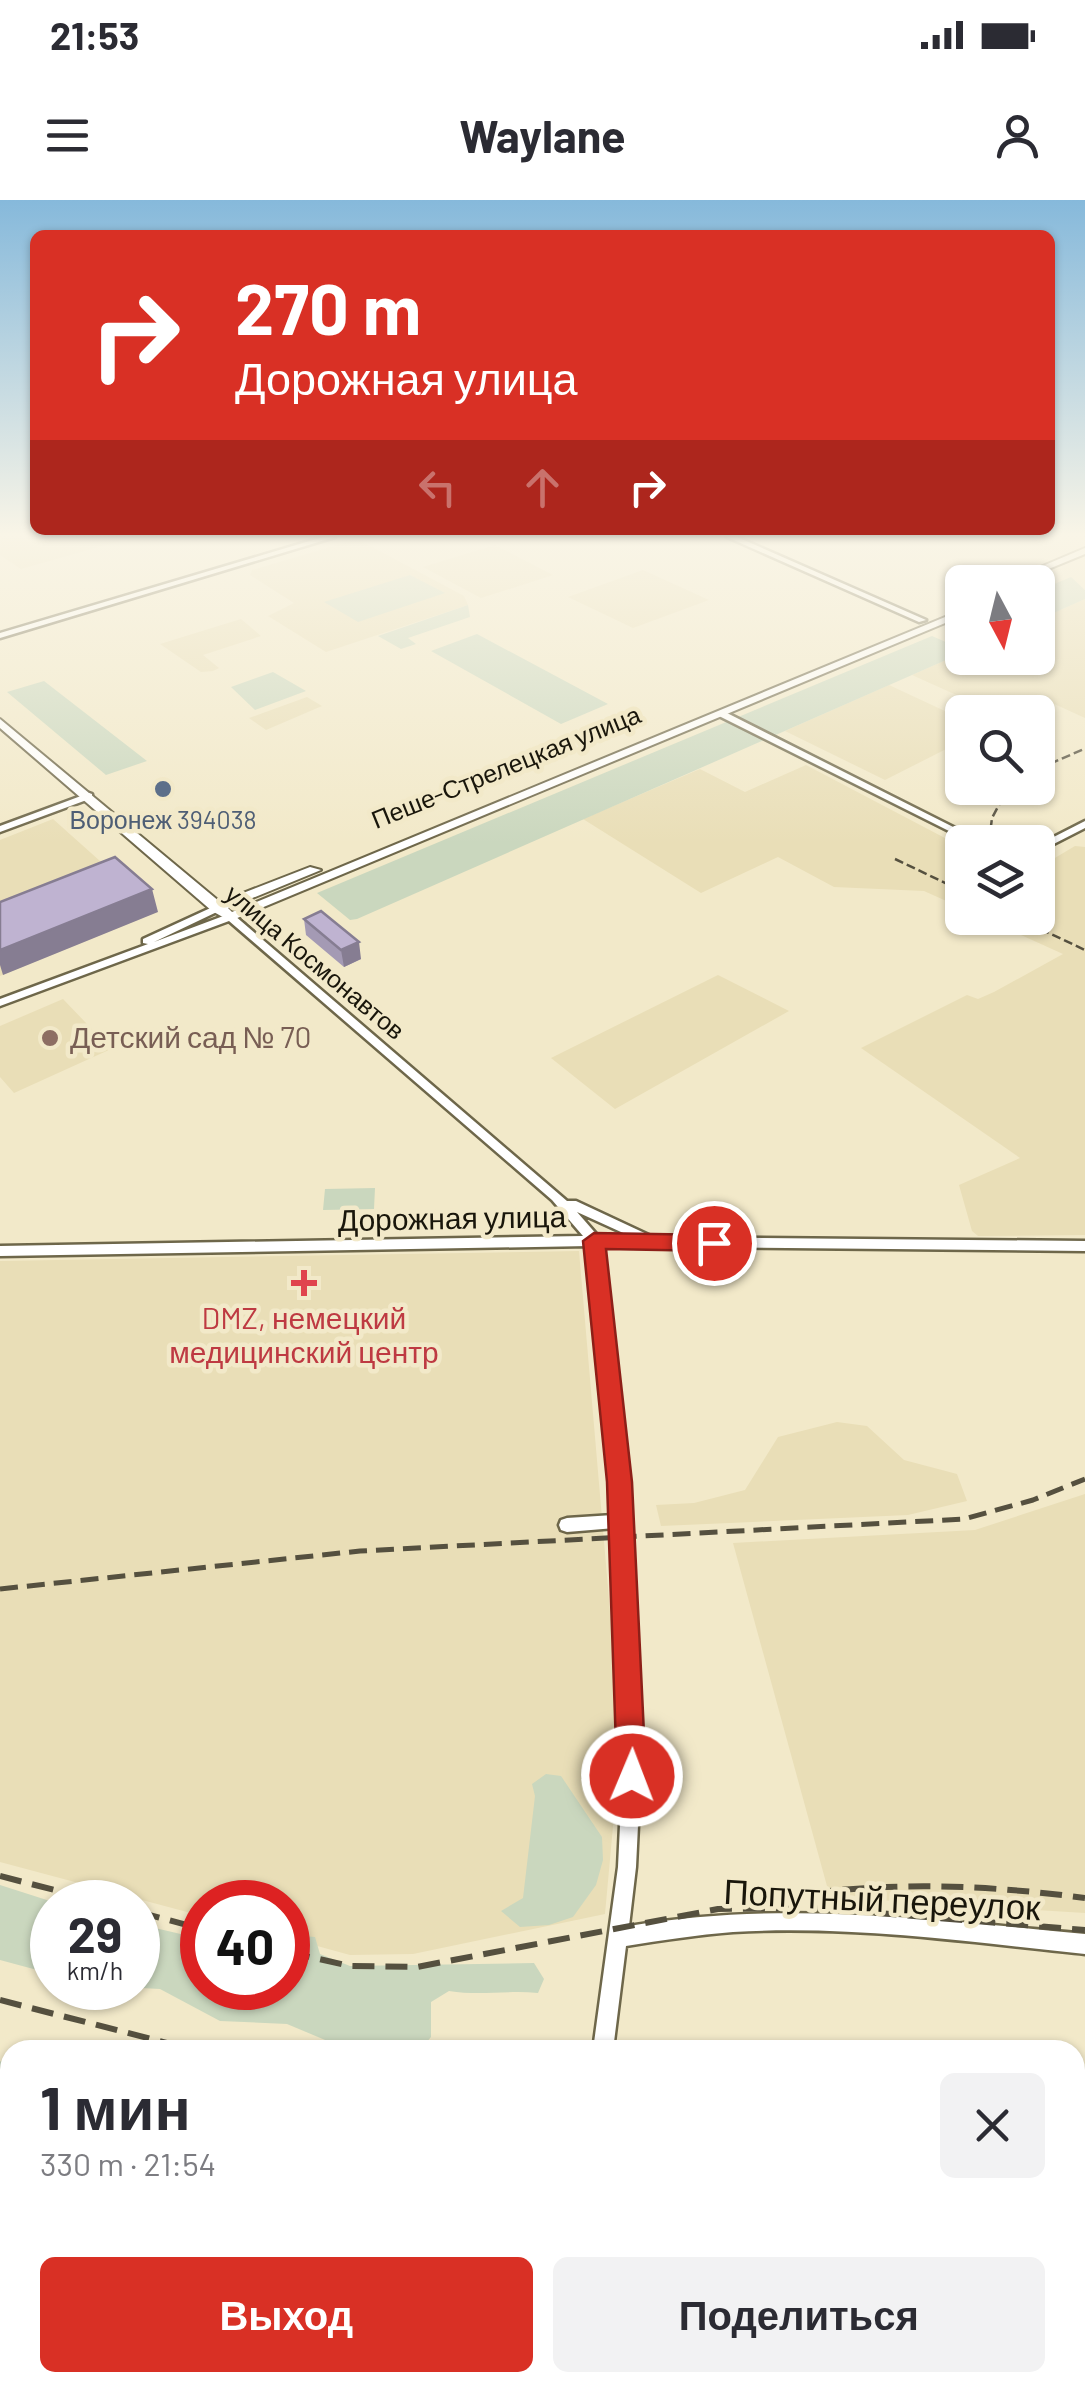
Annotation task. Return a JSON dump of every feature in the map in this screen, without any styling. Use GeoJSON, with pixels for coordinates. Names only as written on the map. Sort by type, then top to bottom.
{"type":"FeatureCollection","features":[{"type":"Feature","properties":{"kind":"main road","name":"Пеше-Стрелецкая улица"},"geometry":{"type":"LineString","coordinates":[[217,908],[875,639]]}},
{"type":"Feature","properties":{"kind":"main road","name":"Пеше-Стрелецкая улица"},"geometry":{"type":"LineString","coordinates":[[230,917],[900,639]]}},
{"type":"Feature","properties":{"kind":"main road","name":"улица Космонавтов"},"geometry":{"type":"LineString","coordinates":[[0,722],[230,917]]}},
{"type":"Feature","properties":{"kind":"street"},"geometry":{"type":"LineString","coordinates":[[722,714],[945,826]]}},
{"type":"Feature","properties":{"kind":"street"},"geometry":{"type":"LineString","coordinates":[[0,829],[90,796]]}},
{"type":"Feature","properties":{"kind":"street"},"geometry":{"type":"LineString","coordinates":[[1055,840],[1085,824]]}},
{"type":"Feature","properties":{"kind":"street","name":"Пеше-Стрелецкая улица"},"geometry":{"type":"LineString","coordinates":[[125,953],[217,908]]}},
{"type":"Feature","properties":{"kind":"street","name":"Пеше-Стрелецкая улица"},"geometry":{"type":"LineString","coordinates":[[0,1003],[125,953],[230,917]]}},
{"type":"Feature","properties":{"kind":"street","name":"улица Космонавтов"},"geometry":{"type":"LineString","coordinates":[[230,917],[557,1197],[594,1241]]}},
{"type":"Feature","properties":{"kind":"street"},"geometry":{"type":"LineString","coordinates":[[557,1197],[615,1227],[662,1242]]}},
{"type":"Feature","properties":{"kind":"street"},"geometry":{"type":"LineString","coordinates":[[594,1241],[614,1400],[633,1742],[606,2040]]}},
{"type":"Feature","properties":{"kind":"street","name":"Дорожная улица"},"geometry":{"type":"LineString","coordinates":[[0,1252],[594,1241],[1085,1246]]}},
{"type":"Feature","properties":{"kind":"street"},"geometry":{"type":"LineString","coordinates":[[568,1525],[622,1521]]}},
{"type":"Feature","properties":{"kind":"street","name":"Попутный переулок"},"geometry":{"type":"LineString","coordinates":[[618,1938],[670,1926],[754,1920],[857,1923],[1085,1944]]}},
{"type":"Feature","properties":{"kind":"shaded area"},"geometry":{"type":"Polygon","coordinates":[[[175,639],[251,639],[203,655],[219,668],[201,672],[160,644],[175,639]]]}},
{"type":"Feature","properties":{"kind":"shaded area"},"geometry":{"type":"Polygon","coordinates":[[[305,639],[365,639],[326,652],[305,639]]]}},
{"type":"Feature","properties":{"kind":"shaded area"},"geometry":{"type":"Polygon","coordinates":[[[1055,639],[1085,639],[1085,718],[1055,704],[1055,695],[956,695],[912,675],[945,660],[945,675],[1055,675],[1055,639]]]}},
{"type":"Feature","properties":{"kind":"shaded area"},"geometry":{"type":"Polygon","coordinates":[[[889,685],[945,711],[945,750],[885,780],[785,731],[889,685]]]}},
{"type":"Feature","properties":{"kind":"shaded area"},"geometry":{"type":"Polygon","coordinates":[[[307,697],[322,706],[266,730],[249,718],[307,697]]]}},
{"type":"Feature","properties":{"kind":"shaded area"},"geometry":{"type":"Polygon","coordinates":[[[806,765],[945,838],[945,900],[924,891],[834,887],[778,857],[701,893],[583,819],[700,769],[745,792],[806,765]]]}},
{"type":"Feature","properties":{"kind":"shaded area"},"geometry":{"type":"Polygon","coordinates":[[[53,819],[157,912],[0,976],[0,840],[53,819]]]}},
{"type":"Feature","properties":{"kind":"shaded area"},"geometry":{"type":"Polygon","coordinates":[[[1075,846],[1085,847],[1085,1235],[978,1236],[972,1231],[959,1185],[1020,1158],[861,1048],[967,995],[978,999],[994,992],[1063,954],[1021,935],[1055,935],[1055,858],[1075,846]]]}},
{"type":"Feature","properties":{"kind":"shaded area"},"geometry":{"type":"Polygon","coordinates":[[[718,975],[789,1011],[615,1109],[551,1058],[718,975]]]}},
{"type":"Feature","properties":{"kind":"shaded area","name":"Детский сад № 70"},"geometry":{"type":"Polygon","coordinates":[[[63,999],[111,1049],[14,1093],[0,1077],[0,1026],[63,999]]]}},
{"type":"Feature","properties":{"kind":"shaded area"},"geometry":{"type":"Polygon","coordinates":[[[579,1251],[621,1739],[605,1914],[413,1954],[350,1955],[310,1944],[310,1880],[180,1880],[180,1910],[160,1905],[160,1880],[67,1880],[0,1862],[0,1261],[579,1251]]]}},
{"type":"Feature","properties":{"kind":"shaded area"},"geometry":{"type":"Polygon","coordinates":[[[837,1422],[867,1426],[904,1460],[957,1474],[967,1501],[908,1515],[661,1526],[656,1505],[694,1503],[745,1490],[778,1437],[837,1422]]]}},
{"type":"Feature","properties":{"kind":"shaded area"},"geometry":{"type":"Polygon","coordinates":[[[1085,1494],[1085,1913],[830,1897],[733,1543],[975,1530],[1085,1494]]]}},
{"type":"Feature","properties":{"kind":"green space"},"geometry":{"type":"Polygon","coordinates":[[[384,639],[410,639],[416,644],[401,649],[384,639]]]}},
{"type":"Feature","properties":{"kind":"green space"},"geometry":{"type":"Polygon","coordinates":[[[463,639],[487,639],[608,704],[561,724],[431,651],[463,639]]]}},
{"type":"Feature","properties":{"kind":"green space"},"geometry":{"type":"Polygon","coordinates":[[[924,639],[945,642],[945,660],[350,920],[317,893],[924,639]]]}},
{"type":"Feature","properties":{"kind":"green space"},"geometry":{"type":"Polygon","coordinates":[[[273,672],[306,691],[255,710],[231,687],[273,672]]]}},
{"type":"Feature","properties":{"kind":"green space"},"geometry":{"type":"Polygon","coordinates":[[[44,681],[147,761],[106,775],[7,692],[44,681]]]}},
{"type":"Feature","properties":{"kind":"green space"},"geometry":{"type":"Polygon","coordinates":[[[375,1188],[374,1209],[323,1210],[325,1189],[375,1188]]]}},
{"type":"Feature","properties":{"kind":"green space"},"geometry":{"type":"Polygon","coordinates":[[[546,1774],[561,1776],[602,1837],[603,1860],[596,1885],[573,1917],[549,1925],[520,1927],[501,1911],[523,1898],[535,1796],[532,1784],[546,1774]]]}},
{"type":"Feature","properties":{"kind":"green space"},"geometry":{"type":"Polygon","coordinates":[[[0,1885],[30,1895],[30,1968],[0,1960],[0,1885]]]}},
{"type":"Feature","properties":{"kind":"green space"},"geometry":{"type":"Polygon","coordinates":[[[160,1929],[180,1934],[180,2000],[160,1989],[160,1929]]]}},
{"type":"Feature","properties":{"kind":"green space"},"geometry":{"type":"Polygon","coordinates":[[[310,1937],[315,1937],[320,1954],[350,1966],[534,1963],[544,1979],[538,1993],[449,1991],[431,2002],[428,2040],[325,2040],[287,2024],[220,2021],[199,2010],[310,2010],[310,1937]]]}},
{"type":"Feature","properties":{"kind":"building"},"geometry":{"type":"Polygon","coordinates":[[[115,857],[152,889],[0,950],[0,902],[115,857]]]}},
{"type":"Feature","properties":{"kind":"building"},"geometry":{"type":"Polygon","coordinates":[[[321,911],[359,942],[341,950],[304,919],[321,911]]]}},
{"type":"Feature","properties":{"kind":"railway"},"geometry":{"type":"LineString","coordinates":[[1055,762],[1084,749]]}},
{"type":"Feature","properties":{"kind":"railway"},"geometry":{"type":"LineString","coordinates":[[991,825],[999,805]]}},
{"type":"Feature","properties":{"kind":"railway"},"geometry":{"type":"LineString","coordinates":[[895,859],[945,883]]}},
{"type":"Feature","properties":{"kind":"railway"},"geometry":{"type":"LineString","coordinates":[[1053,935],[1085,950]]}},
{"type":"Feature","properties":{"kind":"railway"},"geometry":{"type":"LineString","coordinates":[[0,1589],[360,1551],[964,1519],[1033,1500],[1085,1479]]}},
{"type":"Feature","properties":{"kind":"railway"},"geometry":{"type":"LineString","coordinates":[[0,1876],[30,1884]]}},
{"type":"Feature","properties":{"kind":"railway"},"geometry":{"type":"LineString","coordinates":[[777,1898],[931,1886],[1085,1898]]}},
{"type":"Feature","properties":{"kind":"railway"},"geometry":{"type":"LineString","coordinates":[[310,1957],[350,1966],[417,1967],[718,1909],[816,1908],[1085,1930]]}},
{"type":"Feature","properties":{"kind":"railway"},"geometry":{"type":"LineString","coordinates":[[160,1918],[180,1923]]}},
{"type":"Feature","properties":{"kind":"railway"},"geometry":{"type":"LineString","coordinates":[[0,2000],[155,2040]]}},
{"type":"Feature","properties":{"kind":"place","name":"Воронеж 394038"},"geometry":{"type":"Point","coordinates":[163,789]}},
{"type":"Feature","properties":{"kind":"place","name":"Детский сад № 70"},"geometry":{"type":"Point","coordinates":[50,1038]}},
{"type":"Feature","properties":{"kind":"place","name":"DMZ, немецкий медицинский центр"},"geometry":{"type":"Point","coordinates":[304,1283]}},
{"type":"Feature","properties":{"kind":"route"},"geometry":{"type":"LineString","coordinates":[[632,1776],[620,1482],[594,1241],[714,1243]]}}]}
